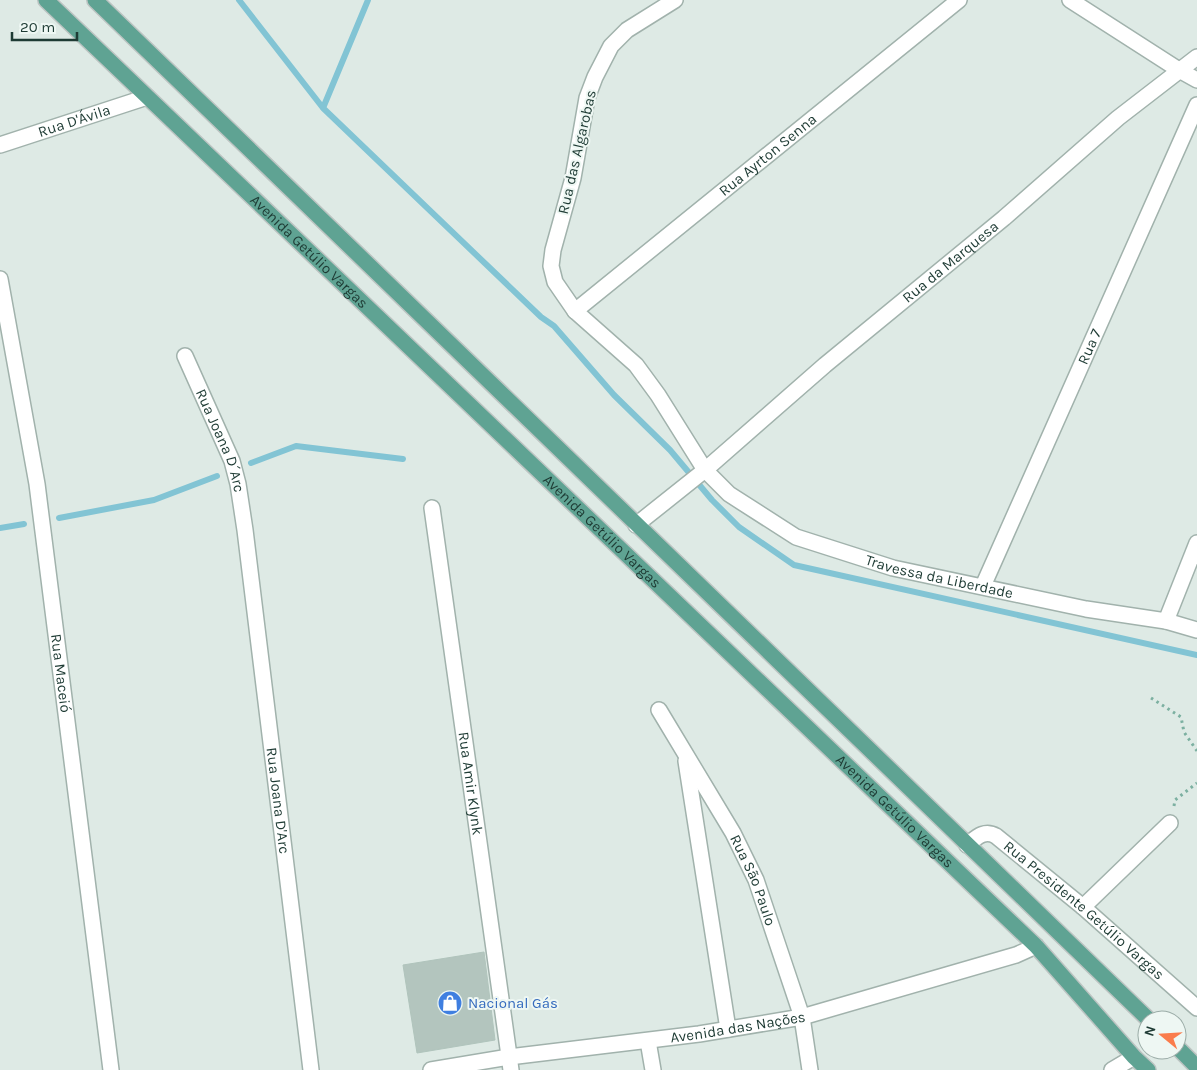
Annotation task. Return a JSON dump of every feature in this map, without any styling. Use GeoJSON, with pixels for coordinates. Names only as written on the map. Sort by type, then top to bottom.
{"type":"FeatureCollection","features":[{"type":"Feature","properties":{"kind":"main road","name":"Avenida Getúlio Vargas"},"geometry":{"type":"LineString","coordinates":[[46,0],[1036,946],[1134,1057],[1148,1070]]}},
{"type":"Feature","properties":{"kind":"main road","name":"Avenida Getúlio Vargas"},"geometry":{"type":"LineString","coordinates":[[95,0],[1138,1010]]}},
{"type":"Feature","properties":{"kind":"main road"},"geometry":{"type":"LineString","coordinates":[[1187,1056],[1197,1066]]}},
{"type":"Feature","properties":{"kind":"street","name":"Rua das Algarobas"},"geometry":{"type":"LineString","coordinates":[[575,311],[555,282],[551,266],[553,250],[573,178],[587,98],[595,77],[611,46],[627,30],[675,0]]}},
{"type":"Feature","properties":{"kind":"street","name":"Rua Ayrton Senna"},"geometry":{"type":"LineString","coordinates":[[575,311],[960,0]]}},
{"type":"Feature","properties":{"kind":"street"},"geometry":{"type":"LineString","coordinates":[[1070,0],[1197,80]]}},
{"type":"Feature","properties":{"kind":"street","name":"Rua da Marquesa"},"geometry":{"type":"LineString","coordinates":[[636,525],[705,470],[825,365],[1004,218],[1118,118],[1197,57]]}},
{"type":"Feature","properties":{"kind":"street","name":"Rua D'Ávila"},"geometry":{"type":"LineString","coordinates":[[0,145],[147,97]]}},
{"type":"Feature","properties":{"kind":"street","name":"Rua 7"},"geometry":{"type":"LineString","coordinates":[[983,586],[1197,105]]}},
{"type":"Feature","properties":{"kind":"street","name":"Rua Maceió"},"geometry":{"type":"LineString","coordinates":[[0,278],[37,484],[111,1070]]}},
{"type":"Feature","properties":{"kind":"street","name":"Travessa da Liberdade"},"geometry":{"type":"LineString","coordinates":[[575,311],[636,365],[658,395],[705,470],[729,494],[796,537],[893,568],[1086,609],[1166,621],[1197,630]]}},
{"type":"Feature","properties":{"kind":"street","name":"Rua Joana D´Arc"},"geometry":{"type":"LineString","coordinates":[[185,356],[232,461],[238,484],[245,530]]}},
{"type":"Feature","properties":{"kind":"street","name":"Rua Amir Klynk"},"geometry":{"type":"LineString","coordinates":[[432,508],[510,1064]]}},
{"type":"Feature","properties":{"kind":"street","name":"Rua Joana D'Arc"},"geometry":{"type":"LineString","coordinates":[[245,530],[311,1070]]}},
{"type":"Feature","properties":{"kind":"street"},"geometry":{"type":"LineString","coordinates":[[1166,621],[1197,543]]}},
{"type":"Feature","properties":{"kind":"street","name":"Rua São Paulo"},"geometry":{"type":"LineString","coordinates":[[659,710],[733,833],[756,880],[802,1017],[810,1070]]}},
{"type":"Feature","properties":{"kind":"street","name":"Rua São Paulo"},"geometry":{"type":"LineString","coordinates":[[685,754],[728,1029]]}},
{"type":"Feature","properties":{"kind":"street"},"geometry":{"type":"LineString","coordinates":[[1083,907],[1170,823]]}},
{"type":"Feature","properties":{"kind":"street","name":"Rua Presidente Getúlio Vargas"},"geometry":{"type":"LineString","coordinates":[[967,845],[979,835],[991,833],[1083,907],[1197,1008]]}},
{"type":"Feature","properties":{"kind":"street","name":"Avenida das Nações"},"geometry":{"type":"LineString","coordinates":[[431,1070],[510,1064],[802,1017],[1016,954],[1036,946]]}},
{"type":"Feature","properties":{"kind":"street"},"geometry":{"type":"LineString","coordinates":[[648,1041],[654,1070]]}},
{"type":"Feature","properties":{"kind":"street"},"geometry":{"type":"LineString","coordinates":[[1112,1070],[1134,1057]]}},
{"type":"Feature","properties":{"kind":"path"},"geometry":{"type":"LineString","coordinates":[[1151,698],[1181,717],[1184,732],[1197,751]]}},
{"type":"Feature","properties":{"kind":"path"},"geometry":{"type":"LineString","coordinates":[[1170,823],[1175,800],[1197,783]]}},
{"type":"Feature","properties":{"kind":"building","name":"Nacional Gás"},"geometry":{"type":"Polygon","coordinates":[[[484,952],[495,1040],[417,1053],[403,965],[484,952]]]}},
{"type":"Feature","properties":{"kind":"waterway"},"geometry":{"type":"LineString","coordinates":[[239,0],[323,108],[541,317],[554,326],[614,395],[670,450],[712,500],[739,527],[794,565],[1197,655]]}},
{"type":"Feature","properties":{"kind":"waterway"},"geometry":{"type":"LineString","coordinates":[[323,108],[368,0]]}},
{"type":"Feature","properties":{"kind":"waterway"},"geometry":{"type":"LineString","coordinates":[[251,463],[296,446],[403,459]]}},
{"type":"Feature","properties":{"kind":"waterway"},"geometry":{"type":"LineString","coordinates":[[59,518],[154,500],[217,476]]}},
{"type":"Feature","properties":{"kind":"waterway"},"geometry":{"type":"LineString","coordinates":[[0,528],[24,524]]}},
{"type":"Feature","properties":{"kind":"place","name":"Nacional Gás"},"geometry":{"type":"Point","coordinates":[450,1003]}}]}
